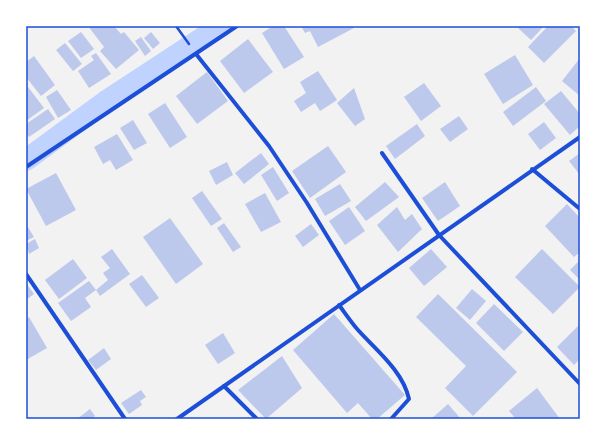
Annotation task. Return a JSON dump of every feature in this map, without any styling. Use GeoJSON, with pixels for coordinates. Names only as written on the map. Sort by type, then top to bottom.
{"type":"FeatureCollection","features":[{"type":"Feature","properties":{"kind":"street"},"geometry":{"type":"LineString","coordinates":[[26,167],[237,26]]}},
{"type":"Feature","properties":{"kind":"street"},"geometry":{"type":"LineString","coordinates":[[196,54],[269,146],[307,203],[360,290]]}},
{"type":"Feature","properties":{"kind":"street"},"geometry":{"type":"LineString","coordinates":[[177,419],[532,169],[580,137]]}},
{"type":"Feature","properties":{"kind":"street"},"geometry":{"type":"LineString","coordinates":[[382,153],[439,235],[580,384]]}},
{"type":"Feature","properties":{"kind":"street"},"geometry":{"type":"LineString","coordinates":[[532,169],[580,210]]}},
{"type":"Feature","properties":{"kind":"street"},"geometry":{"type":"LineString","coordinates":[[26,274],[125,419]]}},
{"type":"Feature","properties":{"kind":"street"},"geometry":{"type":"LineString","coordinates":[[339,305],[356,328],[390,364],[407,390],[409,399],[391,419]]}},
{"type":"Feature","properties":{"kind":"street"},"geometry":{"type":"LineString","coordinates":[[224,386],[257,419]]}},
{"type":"Feature","properties":{"kind":"path"},"geometry":{"type":"LineString","coordinates":[[176,26],[196,54]]}},
{"type":"Feature","properties":{"kind":"building"},"geometry":{"type":"Polygon","coordinates":[[[88,26],[114,26],[121,34],[124,32],[139,50],[116,69],[100,51],[104,47],[88,26]]]}},
{"type":"Feature","properties":{"kind":"building"},"geometry":{"type":"Polygon","coordinates":[[[273,26],[284,26],[304,57],[284,69],[262,33],[273,26]]]}},
{"type":"Feature","properties":{"kind":"building"},"geometry":{"type":"Polygon","coordinates":[[[301,26],[352,26],[354,28],[318,47],[310,31],[305,33],[301,26]]]}},
{"type":"Feature","properties":{"kind":"building"},"geometry":{"type":"Polygon","coordinates":[[[520,26],[544,26],[531,40],[518,28],[520,26]]]}},
{"type":"Feature","properties":{"kind":"building"},"geometry":{"type":"Polygon","coordinates":[[[548,26],[571,26],[576,31],[544,63],[528,47],[548,26]]]}},
{"type":"Feature","properties":{"kind":"building"},"geometry":{"type":"Polygon","coordinates":[[[81,32],[94,49],[81,58],[68,41],[81,32]]]}},
{"type":"Feature","properties":{"kind":"building"},"geometry":{"type":"Polygon","coordinates":[[[151,32],[160,43],[153,49],[144,38],[151,32]]]}},
{"type":"Feature","properties":{"kind":"building"},"geometry":{"type":"Polygon","coordinates":[[[141,37],[151,51],[145,56],[135,41],[141,37]]]}},
{"type":"Feature","properties":{"kind":"building"},"geometry":{"type":"Polygon","coordinates":[[[248,39],[273,72],[244,93],[220,61],[248,39]]]}},
{"type":"Feature","properties":{"kind":"building"},"geometry":{"type":"Polygon","coordinates":[[[65,43],[82,64],[73,71],[56,50],[65,43]]]}},
{"type":"Feature","properties":{"kind":"building"},"geometry":{"type":"Polygon","coordinates":[[[96,53],[111,74],[89,88],[78,71],[94,60],[91,56],[96,53]]]}},
{"type":"Feature","properties":{"kind":"building"},"geometry":{"type":"Polygon","coordinates":[[[515,55],[533,85],[503,104],[484,74],[515,55]]]}},
{"type":"Feature","properties":{"kind":"building"},"geometry":{"type":"Polygon","coordinates":[[[34,56],[55,85],[41,96],[26,77],[26,62],[34,56]]]}},
{"type":"Feature","properties":{"kind":"building"},"geometry":{"type":"Polygon","coordinates":[[[580,58],[580,96],[562,81],[580,58]]]}},
{"type":"Feature","properties":{"kind":"building"},"geometry":{"type":"Polygon","coordinates":[[[318,71],[337,100],[320,111],[315,103],[301,112],[294,101],[306,93],[300,82],[318,71]]]}},
{"type":"Feature","properties":{"kind":"building"},"geometry":{"type":"Polygon","coordinates":[[[207,72],[228,101],[197,124],[176,96],[207,72]]]}},
{"type":"Feature","properties":{"kind":"building"},"geometry":{"type":"Polygon","coordinates":[[[424,83],[441,106],[421,121],[404,97],[424,83]]]}},
{"type":"Feature","properties":{"kind":"building"},"geometry":{"type":"Polygon","coordinates":[[[28,87],[44,108],[26,121],[26,89],[28,87]]]}},
{"type":"Feature","properties":{"kind":"building"},"geometry":{"type":"Polygon","coordinates":[[[536,87],[546,101],[513,126],[503,112],[536,87]]]}},
{"type":"Feature","properties":{"kind":"building"},"geometry":{"type":"Polygon","coordinates":[[[354,88],[365,119],[355,126],[337,103],[354,88]]]}},
{"type":"Feature","properties":{"kind":"building"},"geometry":{"type":"Polygon","coordinates":[[[57,90],[71,110],[58,118],[46,97],[57,90]]]}},
{"type":"Feature","properties":{"kind":"building"},"geometry":{"type":"Polygon","coordinates":[[[561,91],[580,114],[580,126],[570,135],[544,104],[561,91]]]}},
{"type":"Feature","properties":{"kind":"building"},"geometry":{"type":"Polygon","coordinates":[[[165,103],[187,137],[170,148],[148,114],[165,103]]]}},
{"type":"Feature","properties":{"kind":"building"},"geometry":{"type":"Polygon","coordinates":[[[48,109],[55,119],[29,137],[26,133],[26,124],[48,109]]]}},
{"type":"Feature","properties":{"kind":"building"},"geometry":{"type":"Polygon","coordinates":[[[459,116],[468,129],[450,142],[440,129],[459,116]]]}},
{"type":"Feature","properties":{"kind":"building"},"geometry":{"type":"Polygon","coordinates":[[[133,120],[147,143],[134,150],[120,128],[133,120]]]}},
{"type":"Feature","properties":{"kind":"building"},"geometry":{"type":"Polygon","coordinates":[[[544,122],[556,138],[540,150],[528,134],[544,122]]]}},
{"type":"Feature","properties":{"kind":"building"},"geometry":{"type":"Polygon","coordinates":[[[417,124],[425,136],[395,159],[386,146],[417,124]]]}},
{"type":"Feature","properties":{"kind":"building"},"geometry":{"type":"Polygon","coordinates":[[[117,134],[133,160],[116,170],[110,160],[103,164],[94,147],[117,134]]]}},
{"type":"Feature","properties":{"kind":"building"},"geometry":{"type":"Polygon","coordinates":[[[328,146],[346,172],[310,198],[292,171],[328,146]]]}},
{"type":"Feature","properties":{"kind":"building"},"geometry":{"type":"Polygon","coordinates":[[[261,153],[269,164],[244,184],[235,173],[261,153]]]}},
{"type":"Feature","properties":{"kind":"building"},"geometry":{"type":"Polygon","coordinates":[[[580,153],[580,175],[569,161],[580,153]]]}},
{"type":"Feature","properties":{"kind":"building"},"geometry":{"type":"Polygon","coordinates":[[[227,162],[233,175],[216,185],[209,171],[227,162]]]}},
{"type":"Feature","properties":{"kind":"building"},"geometry":{"type":"Polygon","coordinates":[[[273,167],[289,193],[277,201],[261,175],[273,167]]]}},
{"type":"Feature","properties":{"kind":"building"},"geometry":{"type":"Polygon","coordinates":[[[56,173],[76,210],[46,226],[26,189],[56,173]]]}},
{"type":"Feature","properties":{"kind":"building"},"geometry":{"type":"Polygon","coordinates":[[[385,182],[399,197],[366,221],[355,207],[385,182]]]}},
{"type":"Feature","properties":{"kind":"building"},"geometry":{"type":"Polygon","coordinates":[[[445,182],[460,206],[438,221],[422,198],[445,182]]]}},
{"type":"Feature","properties":{"kind":"building"},"geometry":{"type":"Polygon","coordinates":[[[340,184],[351,201],[325,216],[315,199],[340,184]]]}},
{"type":"Feature","properties":{"kind":"building"},"geometry":{"type":"Polygon","coordinates":[[[202,191],[222,219],[211,226],[192,198],[202,191]]]}},
{"type":"Feature","properties":{"kind":"building"},"geometry":{"type":"Polygon","coordinates":[[[265,193],[281,222],[261,232],[245,204],[265,193]]]}},
{"type":"Feature","properties":{"kind":"building"},"geometry":{"type":"Polygon","coordinates":[[[567,204],[580,218],[580,252],[574,257],[545,226],[567,204]]]}},
{"type":"Feature","properties":{"kind":"building"},"geometry":{"type":"Polygon","coordinates":[[[349,207],[365,231],[345,245],[329,221],[349,207]]]}},
{"type":"Feature","properties":{"kind":"building"},"geometry":{"type":"Polygon","coordinates":[[[397,207],[405,220],[412,214],[422,229],[398,252],[377,225],[397,207]]]}},
{"type":"Feature","properties":{"kind":"building"},"geometry":{"type":"Polygon","coordinates":[[[170,218],[203,264],[176,284],[143,237],[170,218]]]}},
{"type":"Feature","properties":{"kind":"building"},"geometry":{"type":"Polygon","coordinates":[[[224,223],[241,247],[233,252],[217,228],[224,223]]]}},
{"type":"Feature","properties":{"kind":"building"},"geometry":{"type":"Polygon","coordinates":[[[26,224],[34,237],[26,241],[26,224]]]}},
{"type":"Feature","properties":{"kind":"building"},"geometry":{"type":"Polygon","coordinates":[[[311,224],[319,235],[303,247],[295,236],[311,224]]]}},
{"type":"Feature","properties":{"kind":"building"},"geometry":{"type":"Polygon","coordinates":[[[35,239],[39,248],[29,254],[26,244],[35,239]]]}},
{"type":"Feature","properties":{"kind":"building"},"geometry":{"type":"Polygon","coordinates":[[[112,249],[130,274],[100,296],[96,290],[108,280],[103,273],[110,268],[101,257],[112,249]]]}},
{"type":"Feature","properties":{"kind":"building"},"geometry":{"type":"Polygon","coordinates":[[[431,249],[447,267],[424,286],[409,268],[431,249]]]}},
{"type":"Feature","properties":{"kind":"building"},"geometry":{"type":"Polygon","coordinates":[[[542,249],[580,287],[553,314],[515,277],[542,249]]]}},
{"type":"Feature","properties":{"kind":"building"},"geometry":{"type":"Polygon","coordinates":[[[73,259],[87,278],[59,299],[45,280],[73,259]]]}},
{"type":"Feature","properties":{"kind":"building"},"geometry":{"type":"Polygon","coordinates":[[[580,260],[580,280],[570,270],[580,260]]]}},
{"type":"Feature","properties":{"kind":"building"},"geometry":{"type":"Polygon","coordinates":[[[142,275],[159,298],[146,307],[129,284],[142,275]]]}},
{"type":"Feature","properties":{"kind":"building"},"geometry":{"type":"Polygon","coordinates":[[[89,281],[96,290],[85,298],[91,307],[71,321],[58,303],[89,281]]]}},
{"type":"Feature","properties":{"kind":"building"},"geometry":{"type":"Polygon","coordinates":[[[26,283],[34,294],[26,300],[26,283]]]}},
{"type":"Feature","properties":{"kind":"building"},"geometry":{"type":"Polygon","coordinates":[[[472,289],[486,301],[470,320],[456,308],[472,289]]]}},
{"type":"Feature","properties":{"kind":"building"},"geometry":{"type":"Polygon","coordinates":[[[438,294],[517,372],[473,416],[445,388],[466,366],[416,317],[438,294]]]}},
{"type":"Feature","properties":{"kind":"building"},"geometry":{"type":"Polygon","coordinates":[[[494,304],[523,332],[504,351],[476,323],[494,304]]]}},
{"type":"Feature","properties":{"kind":"building"},"geometry":{"type":"Polygon","coordinates":[[[334,314],[405,395],[377,419],[372,419],[358,403],[347,413],[293,350],[334,314]]]}},
{"type":"Feature","properties":{"kind":"building"},"geometry":{"type":"Polygon","coordinates":[[[29,317],[47,348],[26,360],[26,319],[29,317]]]}},
{"type":"Feature","properties":{"kind":"building"},"geometry":{"type":"Polygon","coordinates":[[[580,324],[580,359],[574,365],[557,347],[580,324]]]}},
{"type":"Feature","properties":{"kind":"building"},"geometry":{"type":"Polygon","coordinates":[[[223,333],[235,353],[218,364],[205,345],[223,333]]]}},
{"type":"Feature","properties":{"kind":"building"},"geometry":{"type":"Polygon","coordinates":[[[104,348],[111,359],[96,370],[88,360],[104,348]]]}},
{"type":"Feature","properties":{"kind":"building"},"geometry":{"type":"Polygon","coordinates":[[[282,356],[302,388],[266,419],[238,390],[282,356]]]}},
{"type":"Feature","properties":{"kind":"building"},"geometry":{"type":"Polygon","coordinates":[[[537,388],[560,419],[516,419],[509,411],[537,388]]]}},
{"type":"Feature","properties":{"kind":"building"},"geometry":{"type":"Polygon","coordinates":[[[141,390],[146,397],[140,401],[142,405],[129,414],[121,403],[141,390]]]}},
{"type":"Feature","properties":{"kind":"building"},"geometry":{"type":"Polygon","coordinates":[[[448,404],[461,419],[431,419],[448,404]]]}},
{"type":"Feature","properties":{"kind":"building"},"geometry":{"type":"Polygon","coordinates":[[[90,409],[95,416],[91,419],[77,419],[90,409]]]}},
{"type":"Feature","properties":{"kind":"waterway"},"geometry":{"type":"LineString","coordinates":[[26,160],[105,102],[221,26]]}}]}
